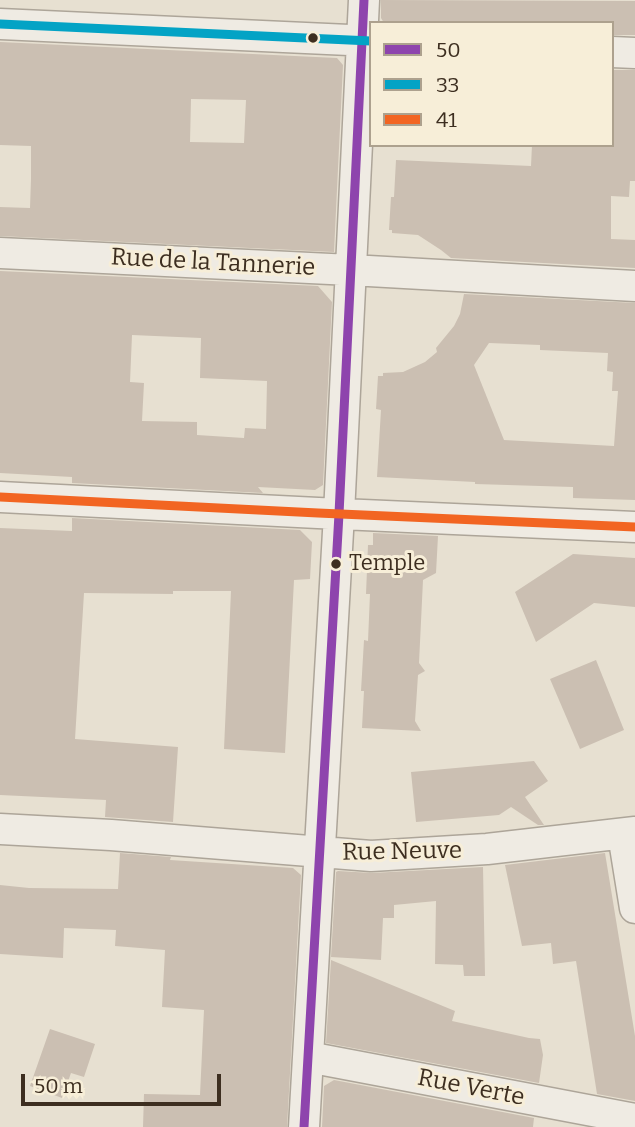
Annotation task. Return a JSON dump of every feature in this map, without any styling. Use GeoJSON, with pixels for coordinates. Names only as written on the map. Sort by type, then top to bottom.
{"type":"FeatureCollection","features":[{"type":"Feature","properties":{"kind":"street"},"geometry":{"type":"LineString","coordinates":[[304,1127],[351,270],[367,41],[363,0]]}},
{"type":"Feature","properties":{"kind":"street"},"geometry":{"type":"LineString","coordinates":[[0,24],[367,41]]}},
{"type":"Feature","properties":{"kind":"street"},"geometry":{"type":"LineString","coordinates":[[614,52],[635,53]]}},
{"type":"Feature","properties":{"kind":"street","name":"Rue de la Tannerie"},"geometry":{"type":"LineString","coordinates":[[0,253],[635,286]]}},
{"type":"Feature","properties":{"kind":"street"},"geometry":{"type":"LineString","coordinates":[[0,497],[635,527]]}},
{"type":"Feature","properties":{"kind":"street","name":"Rue Neuve"},"geometry":{"type":"LineString","coordinates":[[0,829],[371,856],[470,851],[629,833]]}},
{"type":"Feature","properties":{"kind":"street"},"geometry":{"type":"LineString","coordinates":[[629,833],[635,908]]}},
{"type":"Feature","properties":{"kind":"street","name":"Rue Verte"},"geometry":{"type":"LineString","coordinates":[[308,1057],[635,1119]]}},
{"type":"Feature","properties":{"kind":"building"},"geometry":{"type":"Polygon","coordinates":[[[381,0],[635,1],[635,35],[614,35],[614,21],[383,21],[381,0]]]}},
{"type":"Feature","properties":{"kind":"building"},"geometry":{"type":"Polygon","coordinates":[[[0,42],[337,58],[343,65],[334,252],[0,236],[0,207],[30,208],[31,146],[0,145],[0,42]],[[191,99],[190,142],[244,143],[246,100],[191,99]]]}},
{"type":"Feature","properties":{"kind":"building"},"geometry":{"type":"Polygon","coordinates":[[[614,70],[635,70],[635,181],[630,181],[629,197],[611,196],[611,239],[635,240],[635,268],[451,258],[418,235],[392,233],[392,230],[389,230],[396,160],[531,166],[532,147],[614,147],[614,70]]]}},
{"type":"Feature","properties":{"kind":"building"},"geometry":{"type":"Polygon","coordinates":[[[0,271],[318,286],[332,302],[323,485],[315,490],[258,487],[263,493],[72,483],[72,477],[0,473],[0,271]],[[132,335],[130,382],[144,383],[142,421],[197,422],[197,435],[244,438],[245,428],[266,429],[267,381],[200,378],[201,338],[132,335]]]}},
{"type":"Feature","properties":{"kind":"building"},"geometry":{"type":"Polygon","coordinates":[[[464,294],[635,303],[635,500],[573,498],[573,487],[377,477],[381,410],[376,409],[378,376],[383,376],[383,373],[403,372],[425,362],[437,352],[436,348],[460,314],[464,294]],[[489,343],[474,365],[504,440],[614,446],[618,391],[612,391],[613,372],[607,371],[608,353],[540,350],[540,345],[489,343]]]}},
{"type":"Feature","properties":{"kind":"building"},"geometry":{"type":"Polygon","coordinates":[[[72,518],[300,530],[312,542],[310,579],[294,580],[285,753],[224,749],[231,591],[173,591],[173,594],[84,593],[75,739],[178,747],[173,822],[105,817],[106,800],[0,795],[0,528],[72,531],[72,518]]]}},
{"type":"Feature","properties":{"kind":"building"},"geometry":{"type":"Polygon","coordinates":[[[373,533],[438,536],[436,573],[423,580],[419,663],[425,671],[418,675],[415,721],[421,731],[362,728],[364,640],[368,641],[370,594],[366,594],[368,545],[373,545],[373,533]]]}},
{"type":"Feature","properties":{"kind":"building"},"geometry":{"type":"Polygon","coordinates":[[[573,554],[635,558],[635,607],[594,603],[536,642],[515,592],[573,554]]]}},
{"type":"Feature","properties":{"kind":"building"},"geometry":{"type":"Polygon","coordinates":[[[596,660],[624,730],[580,749],[550,679],[596,660]]]}},
{"type":"Feature","properties":{"kind":"building"},"geometry":{"type":"Polygon","coordinates":[[[534,761],[548,781],[525,797],[544,825],[538,825],[511,807],[499,815],[416,822],[411,772],[534,761]]]}},
{"type":"Feature","properties":{"kind":"building"},"geometry":{"type":"Polygon","coordinates":[[[120,853],[171,857],[170,860],[293,868],[301,875],[287,1127],[143,1127],[144,1094],[200,1095],[204,1010],[162,1007],[165,950],[115,946],[116,930],[64,928],[63,958],[0,954],[0,885],[118,889],[120,853]]]}},
{"type":"Feature","properties":{"kind":"building"},"geometry":{"type":"Polygon","coordinates":[[[605,853],[635,1036],[635,1101],[597,1094],[576,961],[553,964],[551,943],[522,946],[505,865],[605,853]]]}},
{"type":"Feature","properties":{"kind":"building"},"geometry":{"type":"Polygon","coordinates":[[[483,867],[485,976],[464,976],[463,965],[435,964],[436,901],[394,905],[394,918],[383,918],[381,960],[331,957],[336,872],[372,873],[483,867]]]}},
{"type":"Feature","properties":{"kind":"building"},"geometry":{"type":"Polygon","coordinates":[[[331,960],[455,1011],[452,1021],[540,1039],[543,1055],[539,1083],[326,1043],[331,960]]]}},
{"type":"Feature","properties":{"kind":"building"},"geometry":{"type":"Polygon","coordinates":[[[50,1029],[95,1044],[84,1077],[71,1073],[62,1098],[30,1086],[50,1029]]]}},
{"type":"Feature","properties":{"kind":"building"},"geometry":{"type":"Polygon","coordinates":[[[334,1080],[534,1118],[533,1127],[322,1127],[324,1086],[334,1080]]]}},
{"type":"Feature","properties":{"kind":"transit line","name":"50"},"geometry":{"type":"LineString","coordinates":[[304,1127],[339,514],[364,0]]}},
{"type":"Feature","properties":{"kind":"transit line","name":"33"},"geometry":{"type":"LineString","coordinates":[[0,24],[369,41]]}},
{"type":"Feature","properties":{"kind":"transit line","name":"41"},"geometry":{"type":"LineString","coordinates":[[0,497],[635,527]]}},
{"type":"Feature","properties":{"kind":"place","name":"Temple"},"geometry":{"type":"Point","coordinates":[336,564]}}]}
